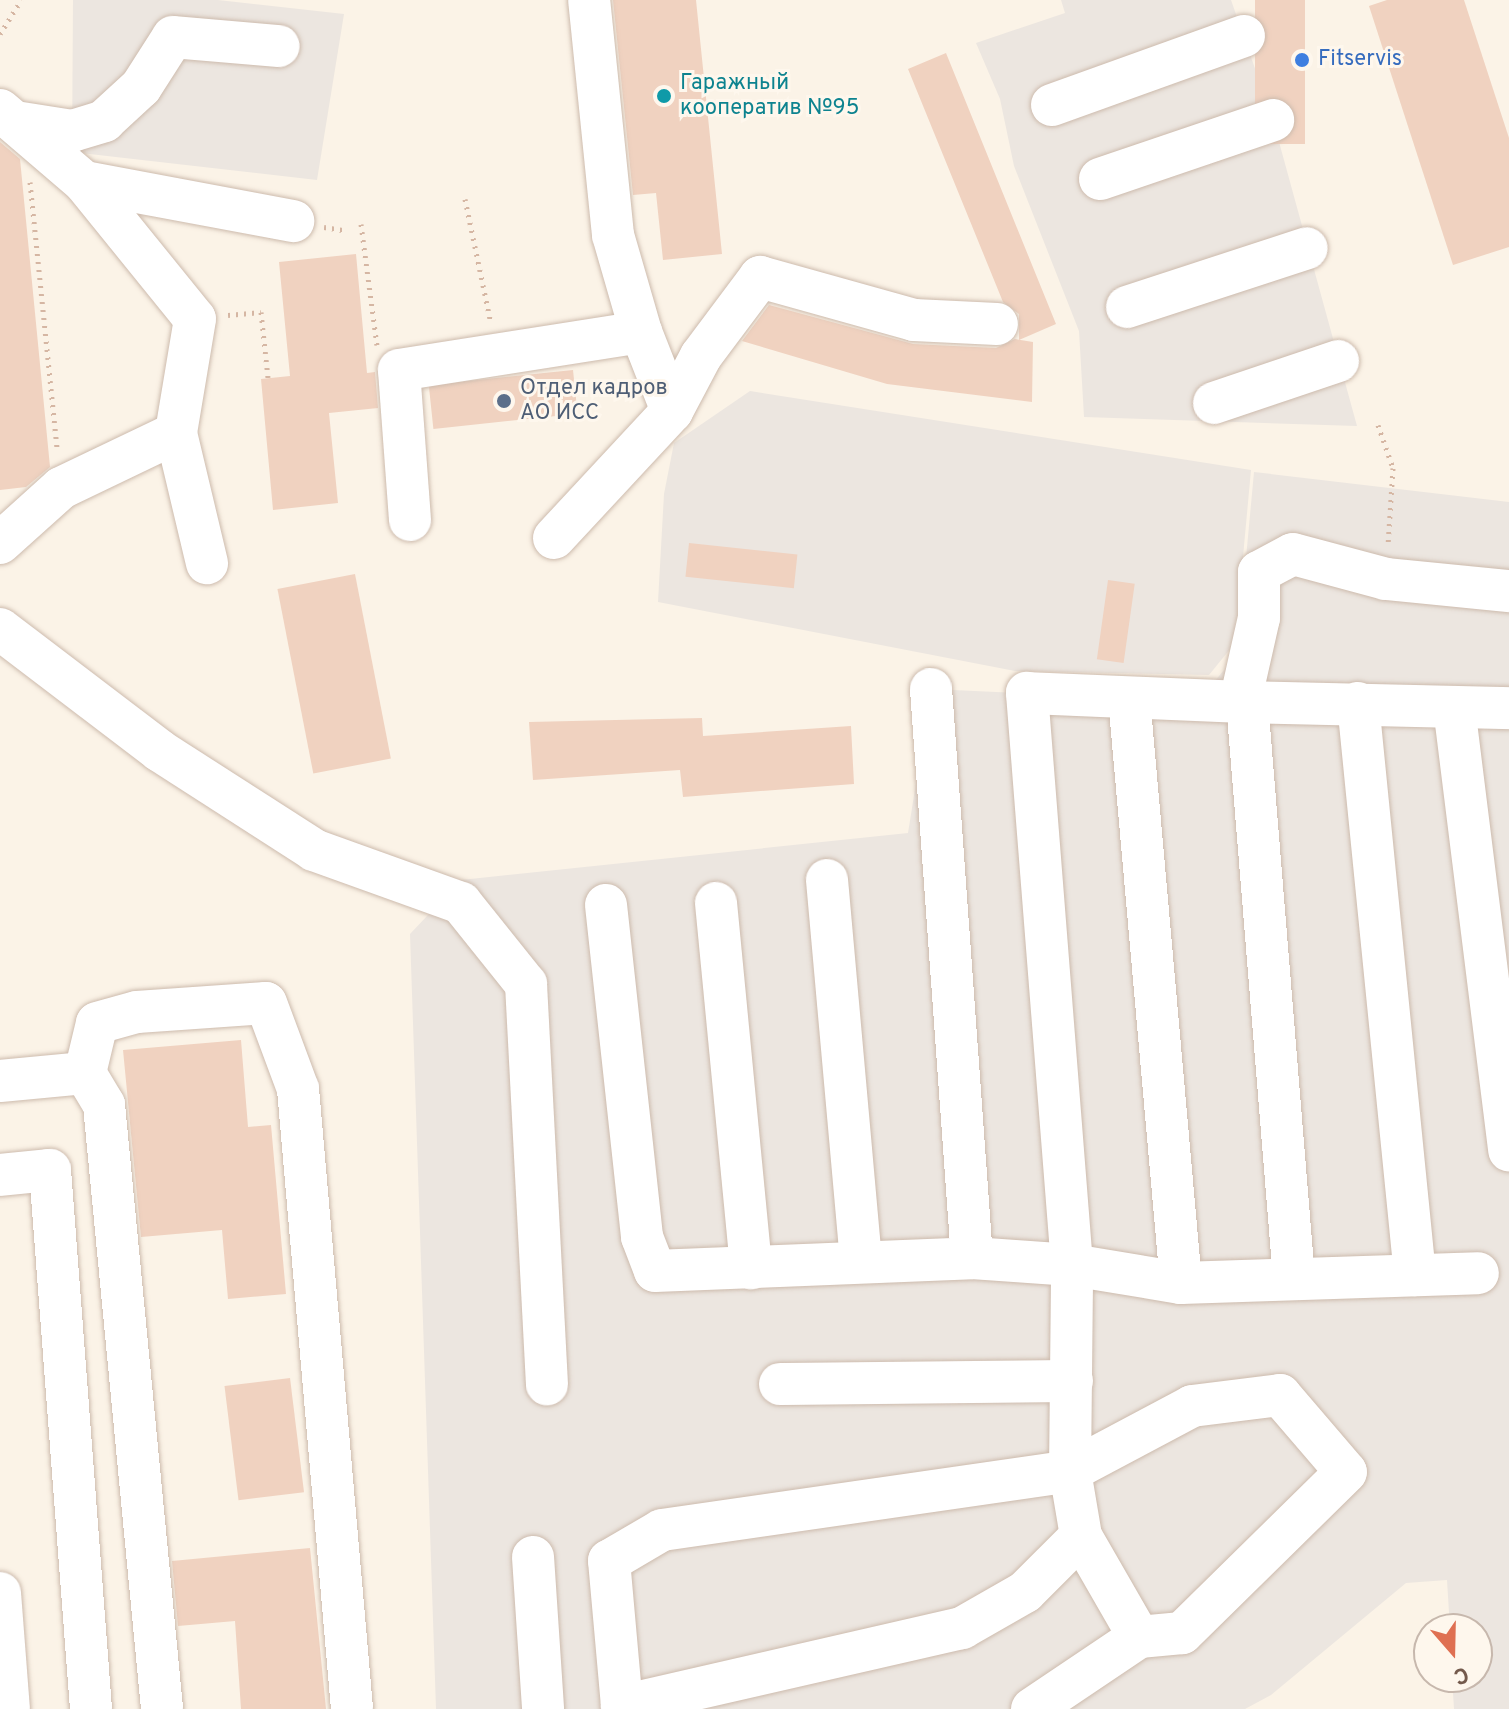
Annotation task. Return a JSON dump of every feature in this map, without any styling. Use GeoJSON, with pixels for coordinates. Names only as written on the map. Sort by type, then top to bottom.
{"type":"FeatureCollection","features":[{"type":"Feature","properties":{"kind":"lane"},"geometry":{"type":"LineString","coordinates":[[589,0],[613,235],[641,332],[672,411]]}},
{"type":"Feature","properties":{"kind":"lane"},"geometry":{"type":"LineString","coordinates":[[1052,105],[1244,36]]}},
{"type":"Feature","properties":{"kind":"lane"},"geometry":{"type":"LineString","coordinates":[[7,116],[72,131],[104,121],[141,87],[173,37],[279,46]]}},
{"type":"Feature","properties":{"kind":"lane"},"geometry":{"type":"LineString","coordinates":[[7,116],[84,182],[195,319],[176,433],[207,563]]}},
{"type":"Feature","properties":{"kind":"lane"},"geometry":{"type":"LineString","coordinates":[[1100,179],[1273,120]]}},
{"type":"Feature","properties":{"kind":"lane"},"geometry":{"type":"LineString","coordinates":[[84,182],[293,221]]}},
{"type":"Feature","properties":{"kind":"lane"},"geometry":{"type":"LineString","coordinates":[[1127,307],[1307,248]]}},
{"type":"Feature","properties":{"kind":"lane"},"geometry":{"type":"LineString","coordinates":[[554,538],[672,411],[701,356],[760,277],[914,320],[997,324]]}},
{"type":"Feature","properties":{"kind":"lane"},"geometry":{"type":"LineString","coordinates":[[410,520],[399,370],[641,332]]}},
{"type":"Feature","properties":{"kind":"lane"},"geometry":{"type":"LineString","coordinates":[[1214,403],[1338,361]]}},
{"type":"Feature","properties":{"kind":"lane"},"geometry":{"type":"LineString","coordinates":[[0,543],[61,488],[176,433]]}},
{"type":"Feature","properties":{"kind":"lane"},"geometry":{"type":"LineString","coordinates":[[1294,1279],[1244,702],[1259,618],[1259,572],[1293,554],[1386,579],[1509,591]]}},
{"type":"Feature","properties":{"kind":"lane"},"geometry":{"type":"LineString","coordinates":[[0,629],[160,751],[314,850],[461,903],[526,984],[547,1384]]}},
{"type":"Feature","properties":{"kind":"lane"},"geometry":{"type":"LineString","coordinates":[[931,689],[972,1258]]}},
{"type":"Feature","properties":{"kind":"lane"},"geometry":{"type":"LineString","coordinates":[[1139,1637],[1081,1536],[1070,1471],[1072,1265],[1027,693],[1509,708]]}},
{"type":"Feature","properties":{"kind":"lane"},"geometry":{"type":"LineString","coordinates":[[1129,698],[1181,1283]]}},
{"type":"Feature","properties":{"kind":"lane"},"geometry":{"type":"LineString","coordinates":[[1358,703],[1415,1275]]}},
{"type":"Feature","properties":{"kind":"lane"},"geometry":{"type":"LineString","coordinates":[[1454,707],[1509,1151]]}},
{"type":"Feature","properties":{"kind":"lane"},"geometry":{"type":"LineString","coordinates":[[827,880],[861,1260]]}},
{"type":"Feature","properties":{"kind":"lane"},"geometry":{"type":"LineString","coordinates":[[716,903],[751,1268]]}},
{"type":"Feature","properties":{"kind":"lane"},"geometry":{"type":"LineString","coordinates":[[606,905],[642,1237],[655,1271],[861,1260],[972,1258],[1072,1265],[1181,1283],[1478,1273]]}},
{"type":"Feature","properties":{"kind":"lane"},"geometry":{"type":"LineString","coordinates":[[162,1709],[104,1105],[85,1073],[97,1023],[137,1012],[266,1003],[298,1089],[352,1709]]}},
{"type":"Feature","properties":{"kind":"lane"},"geometry":{"type":"LineString","coordinates":[[0,1081],[85,1073]]}},
{"type":"Feature","properties":{"kind":"lane"},"geometry":{"type":"LineString","coordinates":[[0,1175],[50,1170],[91,1709]]}},
{"type":"Feature","properties":{"kind":"lane"},"geometry":{"type":"LineString","coordinates":[[780,1384],[1072,1381]]}},
{"type":"Feature","properties":{"kind":"lane"},"geometry":{"type":"LineString","coordinates":[[1032,1709],[1139,1637],[1182,1633],[1346,1472],[1280,1395],[1192,1406],[1070,1471],[662,1530],[609,1561],[622,1706],[962,1628],[1025,1592],[1081,1536]]}},
{"type":"Feature","properties":{"kind":"lane"},"geometry":{"type":"LineString","coordinates":[[533,1557],[543,1709]]}},
{"type":"Feature","properties":{"kind":"lane"},"geometry":{"type":"LineString","coordinates":[[0,1593],[9,1709]]}},
{"type":"Feature","properties":{"kind":"path"},"geometry":{"type":"LineString","coordinates":[[0,34],[21,0]]}},
{"type":"Feature","properties":{"kind":"path"},"geometry":{"type":"LineString","coordinates":[[29,175],[61,488]]}},
{"type":"Feature","properties":{"kind":"path"},"geometry":{"type":"LineString","coordinates":[[465,199],[498,356]]}},
{"type":"Feature","properties":{"kind":"path"},"geometry":{"type":"LineString","coordinates":[[361,224],[375,342]]}},
{"type":"Feature","properties":{"kind":"path"},"geometry":{"type":"LineString","coordinates":[[261,312],[268,378]]}},
{"type":"Feature","properties":{"kind":"path"},"geometry":{"type":"LineString","coordinates":[[1378,425],[1393,468],[1386,579]]}},
{"type":"Feature","properties":{"kind":"shaded area"},"geometry":{"type":"Polygon","coordinates":[[[73,0],[218,0],[344,14],[317,180],[72,152],[73,0]]]}},
{"type":"Feature","properties":{"kind":"shaded area"},"geometry":{"type":"Polygon","coordinates":[[[1061,0],[1231,0],[1273,120],[1357,426],[1084,417],[1079,331],[1014,166],[1000,99],[976,43],[1065,13],[1061,0]]]}},
{"type":"Feature","properties":{"kind":"shaded area"},"geometry":{"type":"Polygon","coordinates":[[[750,391],[1251,470],[1235,643],[1209,675],[1015,671],[658,602],[664,494],[674,443],[750,391]]]}},
{"type":"Feature","properties":{"kind":"shaded area"},"geometry":{"type":"Polygon","coordinates":[[[1254,472],[1509,502],[1509,1709],[1454,1709],[1453,1693],[1493,1693],[1493,1613],[1449,1613],[1447,1580],[1406,1583],[1271,1695],[1245,1709],[436,1709],[410,934],[461,880],[908,833],[931,689],[1129,698],[1207,690],[1237,655],[1254,472]]]}},
{"type":"Feature","properties":{"kind":"building","name":"Гаражный кооператив №95"},"geometry":{"type":"Polygon","coordinates":[[[613,0],[696,0],[722,254],[663,260],[656,193],[633,195],[613,0]]]}},
{"type":"Feature","properties":{"kind":"building"},"geometry":{"type":"Polygon","coordinates":[[[1255,0],[1305,0],[1305,144],[1255,144],[1255,0]]]}},
{"type":"Feature","properties":{"kind":"building"},"geometry":{"type":"Polygon","coordinates":[[[1387,0],[1464,0],[1509,138],[1509,247],[1453,265],[1369,6],[1387,0]]]}},
{"type":"Feature","properties":{"kind":"building","name":"Гаражный кооператив №95"},"geometry":{"type":"Polygon","coordinates":[[[946,53],[1056,324],[1019,340],[1019,314],[1003,302],[908,69],[946,53]]]}},
{"type":"Feature","properties":{"kind":"building"},"geometry":{"type":"Polygon","coordinates":[[[0,142],[20,159],[50,467],[26,487],[0,490],[0,142]]]}},
{"type":"Feature","properties":{"kind":"building"},"geometry":{"type":"Polygon","coordinates":[[[356,254],[367,373],[375,372],[378,408],[329,413],[338,503],[273,510],[261,379],[290,376],[279,262],[356,254]]]}},
{"type":"Feature","properties":{"kind":"building"},"geometry":{"type":"Polygon","coordinates":[[[769,305],[913,344],[996,348],[1015,339],[1033,342],[1032,402],[887,384],[742,341],[769,305]]]}},
{"type":"Feature","properties":{"kind":"building","name":"Отдел кадров АО ИСС"},"geometry":{"type":"Polygon","coordinates":[[[573,370],[578,414],[433,429],[429,385],[573,370]]]}},
{"type":"Feature","properties":{"kind":"building"},"geometry":{"type":"Polygon","coordinates":[[[689,543],[797,554],[794,588],[685,577],[689,543]]]}},
{"type":"Feature","properties":{"kind":"building"},"geometry":{"type":"Polygon","coordinates":[[[355,574],[391,759],[313,774],[277,589],[355,574]]]}},
{"type":"Feature","properties":{"kind":"building"},"geometry":{"type":"Polygon","coordinates":[[[1108,580],[1135,584],[1124,663],[1097,659],[1108,580]]]}},
{"type":"Feature","properties":{"kind":"building"},"geometry":{"type":"Polygon","coordinates":[[[702,718],[703,736],[851,726],[854,784],[683,797],[680,770],[533,780],[529,722],[702,718]]]}},
{"type":"Feature","properties":{"kind":"building"},"geometry":{"type":"Polygon","coordinates":[[[241,1040],[248,1127],[271,1125],[286,1294],[228,1299],[222,1230],[141,1237],[123,1050],[241,1040]]]}},
{"type":"Feature","properties":{"kind":"building"},"geometry":{"type":"Polygon","coordinates":[[[290,1378],[304,1492],[239,1500],[224,1386],[290,1378]]]}},
{"type":"Feature","properties":{"kind":"building"},"geometry":{"type":"Polygon","coordinates":[[[310,1548],[326,1709],[241,1709],[235,1621],[178,1626],[172,1561],[310,1548]]]}},
{"type":"Feature","properties":{"kind":"place","name":"Fitservis"},"geometry":{"type":"Point","coordinates":[1302,60]}},
{"type":"Feature","properties":{"kind":"place","name":"Гаражный кооператив №95"},"geometry":{"type":"Point","coordinates":[664,96]}},
{"type":"Feature","properties":{"kind":"place","name":"Отдел кадров АО ИСС"},"geometry":{"type":"Point","coordinates":[504,401]}}]}
